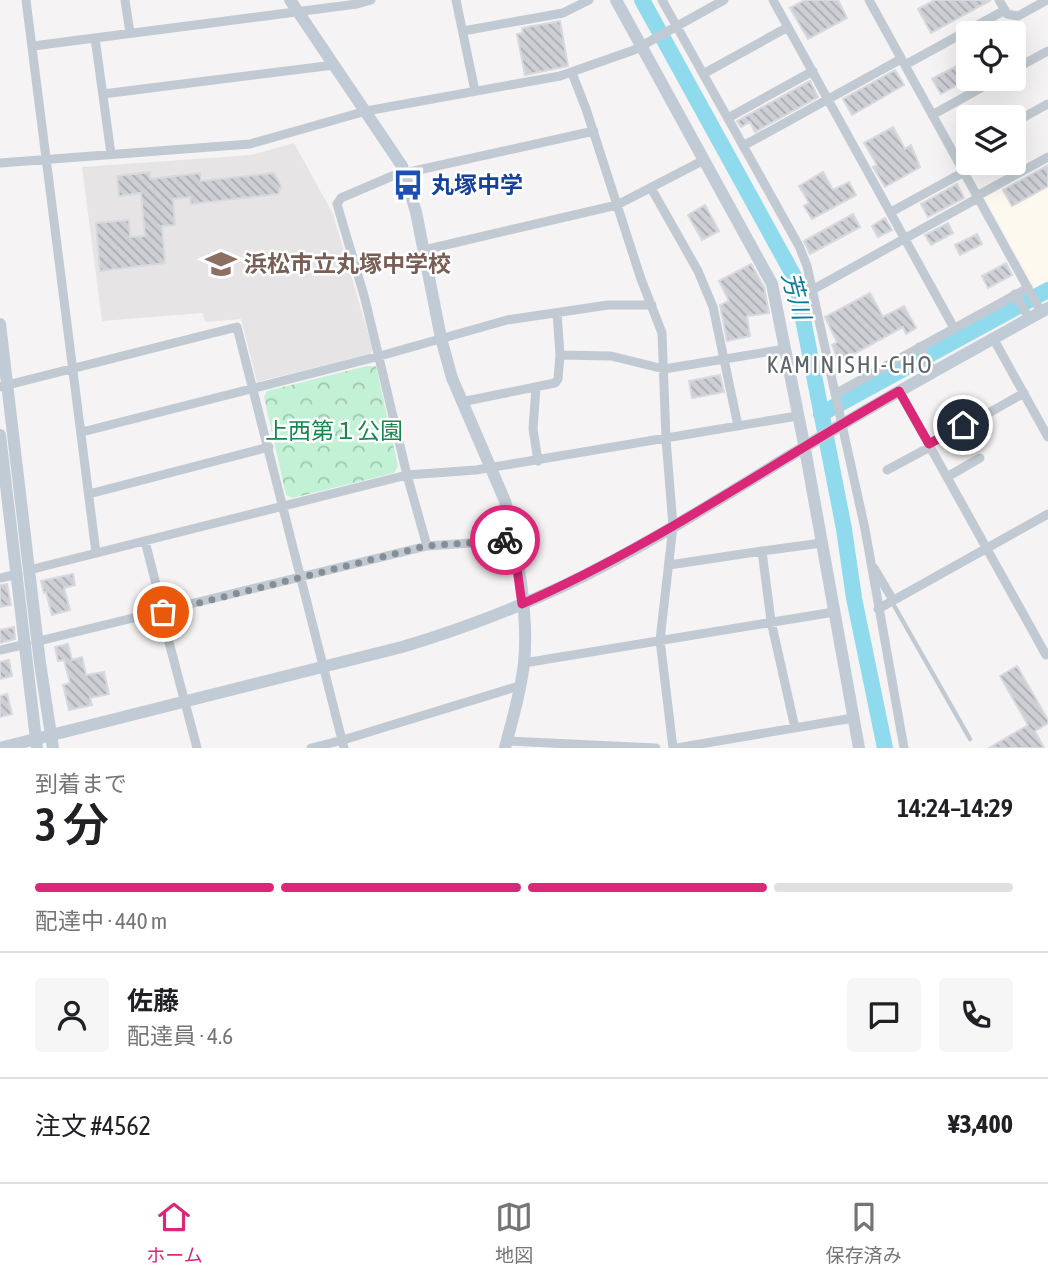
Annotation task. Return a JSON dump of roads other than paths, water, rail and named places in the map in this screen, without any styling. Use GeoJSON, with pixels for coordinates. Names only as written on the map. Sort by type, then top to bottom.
{"type":"FeatureCollection","features":[{"type":"Feature","properties":{"kind":"street"},"geometry":{"type":"LineString","coordinates":[[26,0],[96,553]]}},
{"type":"Feature","properties":{"kind":"street"},"geometry":{"type":"LineString","coordinates":[[125,0],[130,33]]}},
{"type":"Feature","properties":{"kind":"street"},"geometry":{"type":"LineString","coordinates":[[33,46],[294,6],[361,4],[370,0]]}},
{"type":"Feature","properties":{"kind":"street"},"geometry":{"type":"LineString","coordinates":[[456,0],[475,91]]}},
{"type":"Feature","properties":{"kind":"street"},"geometry":{"type":"LineString","coordinates":[[463,31],[563,13],[589,0]]}},
{"type":"Feature","properties":{"kind":"street"},"geometry":{"type":"LineString","coordinates":[[616,0],[644,44],[772,284],[797,416],[808,446],[822,543],[859,748]]}},
{"type":"Feature","properties":{"kind":"street"},"geometry":{"type":"LineString","coordinates":[[662,0],[799,246],[807,266],[871,564],[904,748]]}},
{"type":"Feature","properties":{"kind":"street"},"geometry":{"type":"LineString","coordinates":[[0,163],[250,144],[366,111],[572,73],[644,44],[724,0]]}},
{"type":"Feature","properties":{"kind":"street"},"geometry":{"type":"LineString","coordinates":[[773,0],[954,328]]}},
{"type":"Feature","properties":{"kind":"street"},"geometry":{"type":"LineString","coordinates":[[869,0],[955,156]]}},
{"type":"Feature","properties":{"kind":"street"},"geometry":{"type":"LineString","coordinates":[[999,0],[1007,13],[1018,16],[1047,0]]}},
{"type":"Feature","properties":{"kind":"street"},"geometry":{"type":"LineString","coordinates":[[294,6],[404,172],[424,250],[441,338],[461,402],[505,501],[522,604],[524,663],[506,744],[656,748]]}},
{"type":"Feature","properties":{"kind":"street"},"geometry":{"type":"LineString","coordinates":[[743,146],[828,99],[1004,10]]}},
{"type":"Feature","properties":{"kind":"street"},"geometry":{"type":"LineString","coordinates":[[703,74],[788,27]]}},
{"type":"Feature","properties":{"kind":"street"},"geometry":{"type":"LineString","coordinates":[[95,38],[111,155]]}},
{"type":"Feature","properties":{"kind":"street"},"geometry":{"type":"LineString","coordinates":[[1026,63],[1048,51]]}},
{"type":"Feature","properties":{"kind":"street"},"geometry":{"type":"LineString","coordinates":[[103,94],[334,65]]}},
{"type":"Feature","properties":{"kind":"street"},"geometry":{"type":"LineString","coordinates":[[727,118],[813,71]]}},
{"type":"Feature","properties":{"kind":"street"},"geometry":{"type":"LineString","coordinates":[[572,73],[594,131],[641,279],[662,333],[673,526],[660,640],[675,748],[853,718]]}},
{"type":"Feature","properties":{"kind":"street"},"geometry":{"type":"LineString","coordinates":[[932,115],[976,91]]}},
{"type":"Feature","properties":{"kind":"street"},"geometry":{"type":"LineString","coordinates":[[1026,116],[1048,104]]}},
{"type":"Feature","properties":{"kind":"street"},"geometry":{"type":"LineString","coordinates":[[426,546],[380,356],[337,202],[404,172],[594,131]]}},
{"type":"Feature","properties":{"kind":"street"},"geometry":{"type":"LineString","coordinates":[[812,290],[1048,157]]}},
{"type":"Feature","properties":{"kind":"street"},"geometry":{"type":"LineString","coordinates":[[424,250],[617,205],[704,160]]}},
{"type":"Feature","properties":{"kind":"street"},"geometry":{"type":"LineString","coordinates":[[891,212],[959,175]]}},
{"type":"Feature","properties":{"kind":"street"},"geometry":{"type":"LineString","coordinates":[[0,748],[44,742],[183,702],[445,634],[522,604],[582,577],[673,526],[808,446],[841,422],[899,391],[930,367],[993,338],[1026,315],[1042,308],[1029,290],[966,175]]}},
{"type":"Feature","properties":{"kind":"street"},"geometry":{"type":"LineString","coordinates":[[651,188],[703,283],[713,307],[738,426]]}},
{"type":"Feature","properties":{"kind":"street"},"geometry":{"type":"LineString","coordinates":[[836,397],[954,328],[1029,290]]}},
{"type":"Feature","properties":{"kind":"street"},"geometry":{"type":"LineString","coordinates":[[1016,296],[1026,315]]}},
{"type":"Feature","properties":{"kind":"street"},"geometry":{"type":"LineString","coordinates":[[82,432],[380,356],[503,320],[612,304],[652,305]]}},
{"type":"Feature","properties":{"kind":"street"},"geometry":{"type":"LineString","coordinates":[[461,402],[557,382],[560,355],[556,313]]}},
{"type":"Feature","properties":{"kind":"street"},"geometry":{"type":"LineString","coordinates":[[0,324],[23,572]]}},
{"type":"Feature","properties":{"kind":"street"},"geometry":{"type":"LineString","coordinates":[[4,386],[237,327],[344,744]]}},
{"type":"Feature","properties":{"kind":"street"},"geometry":{"type":"LineString","coordinates":[[993,338],[1048,437]]}},
{"type":"Feature","properties":{"kind":"street"},"geometry":{"type":"LineString","coordinates":[[560,355],[611,356],[664,369],[785,349]]}},
{"type":"Feature","properties":{"kind":"street"},"geometry":{"type":"LineString","coordinates":[[920,349],[930,367]]}},
{"type":"Feature","properties":{"kind":"street"},"geometry":{"type":"LineString","coordinates":[[536,387],[533,429],[538,461]]}},
{"type":"Feature","properties":{"kind":"street"},"geometry":{"type":"LineString","coordinates":[[899,391],[1046,655],[1048,653]]}},
{"type":"Feature","properties":{"kind":"street"},"geometry":{"type":"LineString","coordinates":[[978,419],[1024,393]]}},
{"type":"Feature","properties":{"kind":"street"},"geometry":{"type":"LineString","coordinates":[[0,578],[407,475],[538,461],[797,416]]}},
{"type":"Feature","properties":{"kind":"street"},"geometry":{"type":"LineString","coordinates":[[887,470],[963,425]]}},
{"type":"Feature","properties":{"kind":"street"},"geometry":{"type":"LineString","coordinates":[[0,435],[23,572],[44,742]]}},
{"type":"Feature","properties":{"kind":"street"},"geometry":{"type":"LineString","coordinates":[[89,494],[269,447]]}},
{"type":"Feature","properties":{"kind":"street"},"geometry":{"type":"LineString","coordinates":[[947,477],[980,458]]}},
{"type":"Feature","properties":{"kind":"street"},"geometry":{"type":"LineString","coordinates":[[878,609],[1048,514]]}},
{"type":"Feature","properties":{"kind":"street"},"geometry":{"type":"LineString","coordinates":[[0,650],[426,546],[513,540]]}},
{"type":"Feature","properties":{"kind":"street"},"geometry":{"type":"LineString","coordinates":[[145,541],[183,702],[197,748]]}},
{"type":"Feature","properties":{"kind":"street"},"geometry":{"type":"LineString","coordinates":[[669,565],[822,543]]}},
{"type":"Feature","properties":{"kind":"street"},"geometry":{"type":"LineString","coordinates":[[762,551],[771,621],[795,728]]}},
{"type":"Feature","properties":{"kind":"street"},"geometry":{"type":"LineString","coordinates":[[871,564],[892,601]]}},
{"type":"Feature","properties":{"kind":"street"},"geometry":{"type":"LineString","coordinates":[[524,663],[834,612]]}},
{"type":"Feature","properties":{"kind":"street"},"geometry":{"type":"LineString","coordinates":[[311,748],[344,744],[519,686]]}},
{"type":"Feature","properties":{"kind":"lane"},"geometry":{"type":"LineString","coordinates":[[892,601],[970,738]]}},
{"type":"Feature","properties":{"kind":"waterway","name":"芳川"},"geometry":{"type":"LineString","coordinates":[[642,0],[795,278],[844,529],[854,598],[885,748]]}},
{"type":"Feature","properties":{"kind":"waterway"},"geometry":{"type":"LineString","coordinates":[[821,414],[1048,290]]}},
{"type":"Feature","properties":{"kind":"place","name":"丸塚中学"},"geometry":{"type":"Point","coordinates":[408,185]}},
{"type":"Feature","properties":{"kind":"place","name":"浜松市立丸塚中学校"},"geometry":{"type":"Point","coordinates":[221,264]}},
{"type":"Feature","properties":{"kind":"district","name":"KAMINISHI-CHO"},"geometry":{"type":"Point","coordinates":[850,365]}},
{"type":"Feature","properties":{"kind":"park label","name":"上西第１公園"},"geometry":{"type":"Point","coordinates":[334,431]}}]}
